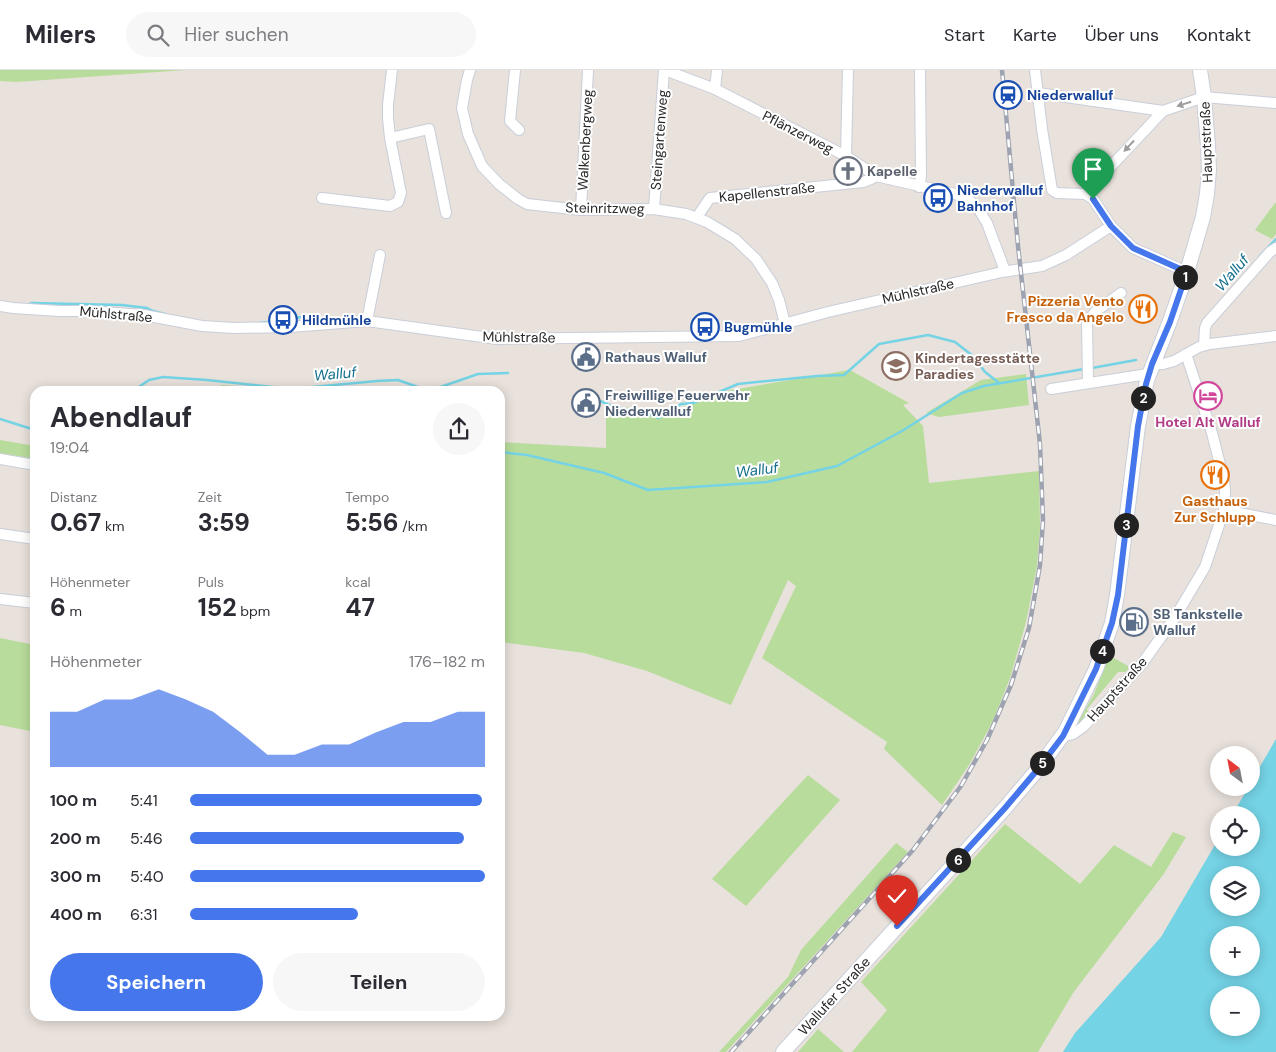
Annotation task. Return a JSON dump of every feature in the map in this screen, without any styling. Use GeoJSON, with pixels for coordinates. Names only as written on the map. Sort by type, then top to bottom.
{"type":"FeatureCollection","features":[{"type":"Feature","properties":{"kind":"street"},"geometry":{"type":"LineString","coordinates":[[322,198],[390,206],[398,202],[401,193],[390,138],[388,105],[392,70]]}},
{"type":"Feature","properties":{"kind":"street","name":"Steinritzweg"},"geometry":{"type":"LineString","coordinates":[[470,70],[462,108],[468,134],[482,166],[498,184],[518,200],[527,204],[581,210],[654,209],[686,214],[715,226],[735,239],[756,259],[772,283],[779,300],[784,324]]}},
{"type":"Feature","properties":{"kind":"street"},"geometry":{"type":"LineString","coordinates":[[515,70],[510,121],[520,130]]}},
{"type":"Feature","properties":{"kind":"street","name":"Walkenbergweg"},"geometry":{"type":"LineString","coordinates":[[581,210],[588,70]]}},
{"type":"Feature","properties":{"kind":"street","name":"Pflänzerweg"},"geometry":{"type":"LineString","coordinates":[[664,70],[714,89],[846,156],[876,176],[955,194],[969,200],[987,223],[1006,271]]}},
{"type":"Feature","properties":{"kind":"street","name":"Steingartenweg"},"geometry":{"type":"LineString","coordinates":[[654,209],[664,70]]}},
{"type":"Feature","properties":{"kind":"street"},"geometry":{"type":"LineString","coordinates":[[714,89],[717,70]]}},
{"type":"Feature","properties":{"kind":"street"},"geometry":{"type":"LineString","coordinates":[[846,156],[848,70]]}},
{"type":"Feature","properties":{"kind":"street"},"geometry":{"type":"LineString","coordinates":[[919,187],[921,176],[920,70]]}},
{"type":"Feature","properties":{"kind":"street"},"geometry":{"type":"LineString","coordinates":[[1035,70],[1052,190],[1057,193],[1089,196],[1111,226],[1133,248],[1187,272]]}},
{"type":"Feature","properties":{"kind":"street","name":"Hauptstraße"},"geometry":{"type":"LineString","coordinates":[[1063,736],[1096,669],[1112,623],[1118,595],[1138,426],[1150,369],[1170,322],[1203,217],[1209,170],[1204,97],[1200,70]]}},
{"type":"Feature","properties":{"kind":"street"},"geometry":{"type":"LineString","coordinates":[[1038,93],[1163,111],[1204,97],[1276,103]]}},
{"type":"Feature","properties":{"kind":"street"},"geometry":{"type":"LineString","coordinates":[[1089,196],[1163,111]]}},
{"type":"Feature","properties":{"kind":"street"},"geometry":{"type":"LineString","coordinates":[[390,138],[429,129],[446,212]]}},
{"type":"Feature","properties":{"kind":"street","name":"Kapellenstraße"},"geometry":{"type":"LineString","coordinates":[[697,218],[710,198],[863,182],[876,176]]}},
{"type":"Feature","properties":{"kind":"street","name":"Mühlstraße"},"geometry":{"type":"LineString","coordinates":[[0,306],[144,315],[202,326],[234,328],[290,327],[367,321],[497,339],[739,336],[841,309],[1006,271],[1042,266],[1066,255],[1111,226]]}},
{"type":"Feature","properties":{"kind":"street"},"geometry":{"type":"LineString","coordinates":[[1204,345],[1207,323],[1270,252],[1276,248]]}},
{"type":"Feature","properties":{"kind":"street"},"geometry":{"type":"LineString","coordinates":[[367,321],[380,255]]}},
{"type":"Feature","properties":{"kind":"street"},"geometry":{"type":"LineString","coordinates":[[1088,383],[1087,322],[1095,312],[1121,293]]}},
{"type":"Feature","properties":{"kind":"street"},"geometry":{"type":"LineString","coordinates":[[1051,389],[1150,369],[1204,345],[1276,336]]}},
{"type":"Feature","properties":{"kind":"street","name":"Hauptstraße"},"geometry":{"type":"LineString","coordinates":[[1063,736],[1074,734],[1083,727],[1140,665],[1174,619],[1204,567],[1224,510],[1226,491],[1224,480],[1212,434],[1186,354]]}},
{"type":"Feature","properties":{"kind":"street"},"geometry":{"type":"LineString","coordinates":[[0,459],[30,464]]}},
{"type":"Feature","properties":{"kind":"street"},"geometry":{"type":"LineString","coordinates":[[1224,510],[1276,520]]}},
{"type":"Feature","properties":{"kind":"street"},"geometry":{"type":"LineString","coordinates":[[0,534],[30,538]]}},
{"type":"Feature","properties":{"kind":"street"},"geometry":{"type":"LineString","coordinates":[[0,599],[30,602]]}},
{"type":"Feature","properties":{"kind":"street","name":"Wallufer Straße"},"geometry":{"type":"LineString","coordinates":[[783,1052],[1005,808],[1063,736]]}},
{"type":"Feature","properties":{"kind":"green space"},"geometry":{"type":"Polygon","coordinates":[[[0,70],[186,70],[16,82],[0,81],[0,70]]]}},
{"type":"Feature","properties":{"kind":"green space"},"geometry":{"type":"Polygon","coordinates":[[[1275,203],[1276,234],[1272,239],[1255,230],[1275,203]]]}},
{"type":"Feature","properties":{"kind":"green space"},"geometry":{"type":"Polygon","coordinates":[[[850,370],[909,403],[903,405],[923,426],[929,483],[1039,471],[1040,528],[1037,566],[1026,622],[1010,678],[993,721],[969,765],[942,805],[884,749],[887,742],[762,658],[796,586],[788,580],[731,705],[647,671],[584,653],[505,643],[505,442],[606,448],[606,407],[679,409],[725,391],[850,370]]]}},
{"type":"Feature","properties":{"kind":"green space"},"geometry":{"type":"Polygon","coordinates":[[[1026,374],[1029,405],[939,417],[926,413],[981,380],[1026,374]]]}},
{"type":"Feature","properties":{"kind":"green space"},"geometry":{"type":"Polygon","coordinates":[[[0,440],[30,445],[30,458],[0,453],[0,440]]]}},
{"type":"Feature","properties":{"kind":"green space"},"geometry":{"type":"Polygon","coordinates":[[[0,638],[30,644],[30,731],[0,725],[0,638]]]}},
{"type":"Feature","properties":{"kind":"green space"},"geometry":{"type":"Polygon","coordinates":[[[1110,657],[1128,666],[1128,670],[1118,672],[1087,709],[1088,712],[1083,719],[1084,721],[1076,726],[1094,694],[1107,660],[1110,657]]]}},
{"type":"Feature","properties":{"kind":"green space"},"geometry":{"type":"Polygon","coordinates":[[[808,775],[840,800],[746,906],[712,879],[808,775]]]}},
{"type":"Feature","properties":{"kind":"green space"},"geometry":{"type":"Polygon","coordinates":[[[1005,824],[1080,884],[1114,845],[1151,867],[1173,832],[1186,837],[1163,875],[1073,993],[1038,1052],[852,1052],[887,1010],[861,982],[1005,824]]]}},
{"type":"Feature","properties":{"kind":"green space"},"geometry":{"type":"Polygon","coordinates":[[[896,843],[908,852],[726,1052],[719,1052],[788,977],[801,950],[896,843]]]}},
{"type":"Feature","properties":{"kind":"green space"},"geometry":{"type":"Polygon","coordinates":[[[818,1029],[844,1052],[798,1052],[818,1029]]]}},
{"type":"Feature","properties":{"kind":"water"},"geometry":{"type":"Polygon","coordinates":[[[1276,739],[1276,1052],[1063,1052],[1075,1033],[1161,937],[1210,853],[1210,856],[1260,856],[1260,806],[1237,806],[1243,796],[1260,796],[1260,767],[1276,739]]]}},
{"type":"Feature","properties":{"kind":"waterway","name":"Walluf"},"geometry":{"type":"LineString","coordinates":[[1259,257],[1276,239]]}},
{"type":"Feature","properties":{"kind":"waterway"},"geometry":{"type":"LineString","coordinates":[[27,305],[32,303],[122,305],[147,308],[165,314]]}},
{"type":"Feature","properties":{"kind":"waterway"},"geometry":{"type":"LineString","coordinates":[[259,323],[274,319],[304,317]]}},
{"type":"Feature","properties":{"kind":"waterway","name":"Walluf"},"geometry":{"type":"LineString","coordinates":[[598,400],[616,408],[640,411],[659,418],[681,404],[693,403],[738,384],[844,375],[879,344],[928,335],[955,342],[973,356],[985,372],[999,383]]}},
{"type":"Feature","properties":{"kind":"waterway","name":"Walluf"},"geometry":{"type":"LineString","coordinates":[[1092,368],[1136,360]]}},
{"type":"Feature","properties":{"kind":"waterway","name":"Walluf"},"geometry":{"type":"LineString","coordinates":[[505,453],[527,455],[604,473],[648,490],[767,482],[837,466],[902,431],[962,393],[984,386],[1084,369]]}},
{"type":"Feature","properties":{"kind":"waterway","name":"Walluf"},"geometry":{"type":"LineString","coordinates":[[443,386],[478,374],[508,373]]}},
{"type":"Feature","properties":{"kind":"waterway","name":"Walluf"},"geometry":{"type":"LineString","coordinates":[[140,386],[149,380],[163,377],[263,386]]}},
{"type":"Feature","properties":{"kind":"waterway","name":"Walluf"},"geometry":{"type":"LineString","coordinates":[[323,386],[398,380],[415,386]]}},
{"type":"Feature","properties":{"kind":"waterway","name":"Walluf"},"geometry":{"type":"LineString","coordinates":[[0,419],[30,428]]}},
{"type":"Feature","properties":{"kind":"railway"},"geometry":{"type":"LineString","coordinates":[[731,1052],[913,850],[961,786],[987,740],[1011,685],[1029,628],[1040,565],[1043,520],[1040,444],[1018,246],[1002,70]]}},
{"type":"Feature","properties":{"kind":"place","name":"Niederwalluf"},"geometry":{"type":"Point","coordinates":[1008,95]}},
{"type":"Feature","properties":{"kind":"place","name":"Kapelle"},"geometry":{"type":"Point","coordinates":[848,171]}},
{"type":"Feature","properties":{"kind":"place","name":"Niederwalluf Bahnhof"},"geometry":{"type":"Point","coordinates":[938,198]}},
{"type":"Feature","properties":{"kind":"place","name":"Pizzeria Vento Fresco da Angelo"},"geometry":{"type":"Point","coordinates":[1143,309]}},
{"type":"Feature","properties":{"kind":"place","name":"Hildmühle"},"geometry":{"type":"Point","coordinates":[283,320]}},
{"type":"Feature","properties":{"kind":"place","name":"Bugmühle"},"geometry":{"type":"Point","coordinates":[705,327]}},
{"type":"Feature","properties":{"kind":"place","name":"Rathaus Walluf"},"geometry":{"type":"Point","coordinates":[586,357]}},
{"type":"Feature","properties":{"kind":"place","name":"Kindertagesstätte Paradies"},"geometry":{"type":"Point","coordinates":[896,366]}},
{"type":"Feature","properties":{"kind":"place","name":"Hotel Alt Walluf"},"geometry":{"type":"Point","coordinates":[1208,396]}},
{"type":"Feature","properties":{"kind":"place","name":"Freiwillige Feuerwehr Niederwalluf"},"geometry":{"type":"Point","coordinates":[586,403]}},
{"type":"Feature","properties":{"kind":"place","name":"Gasthaus Zur Schlupp"},"geometry":{"type":"Point","coordinates":[1215,475]}},
{"type":"Feature","properties":{"kind":"place","name":"SB Tankstelle Walluf"},"geometry":{"type":"Point","coordinates":[1134,622]}},
{"type":"Feature","properties":{"kind":"route"},"geometry":{"type":"LineString","coordinates":[[897,926],[1005,808],[1063,736],[1096,669],[1112,623],[1118,595],[1138,426],[1148,374],[1170,322],[1187,272],[1133,248],[1111,226],[1093,199]]}}]}
